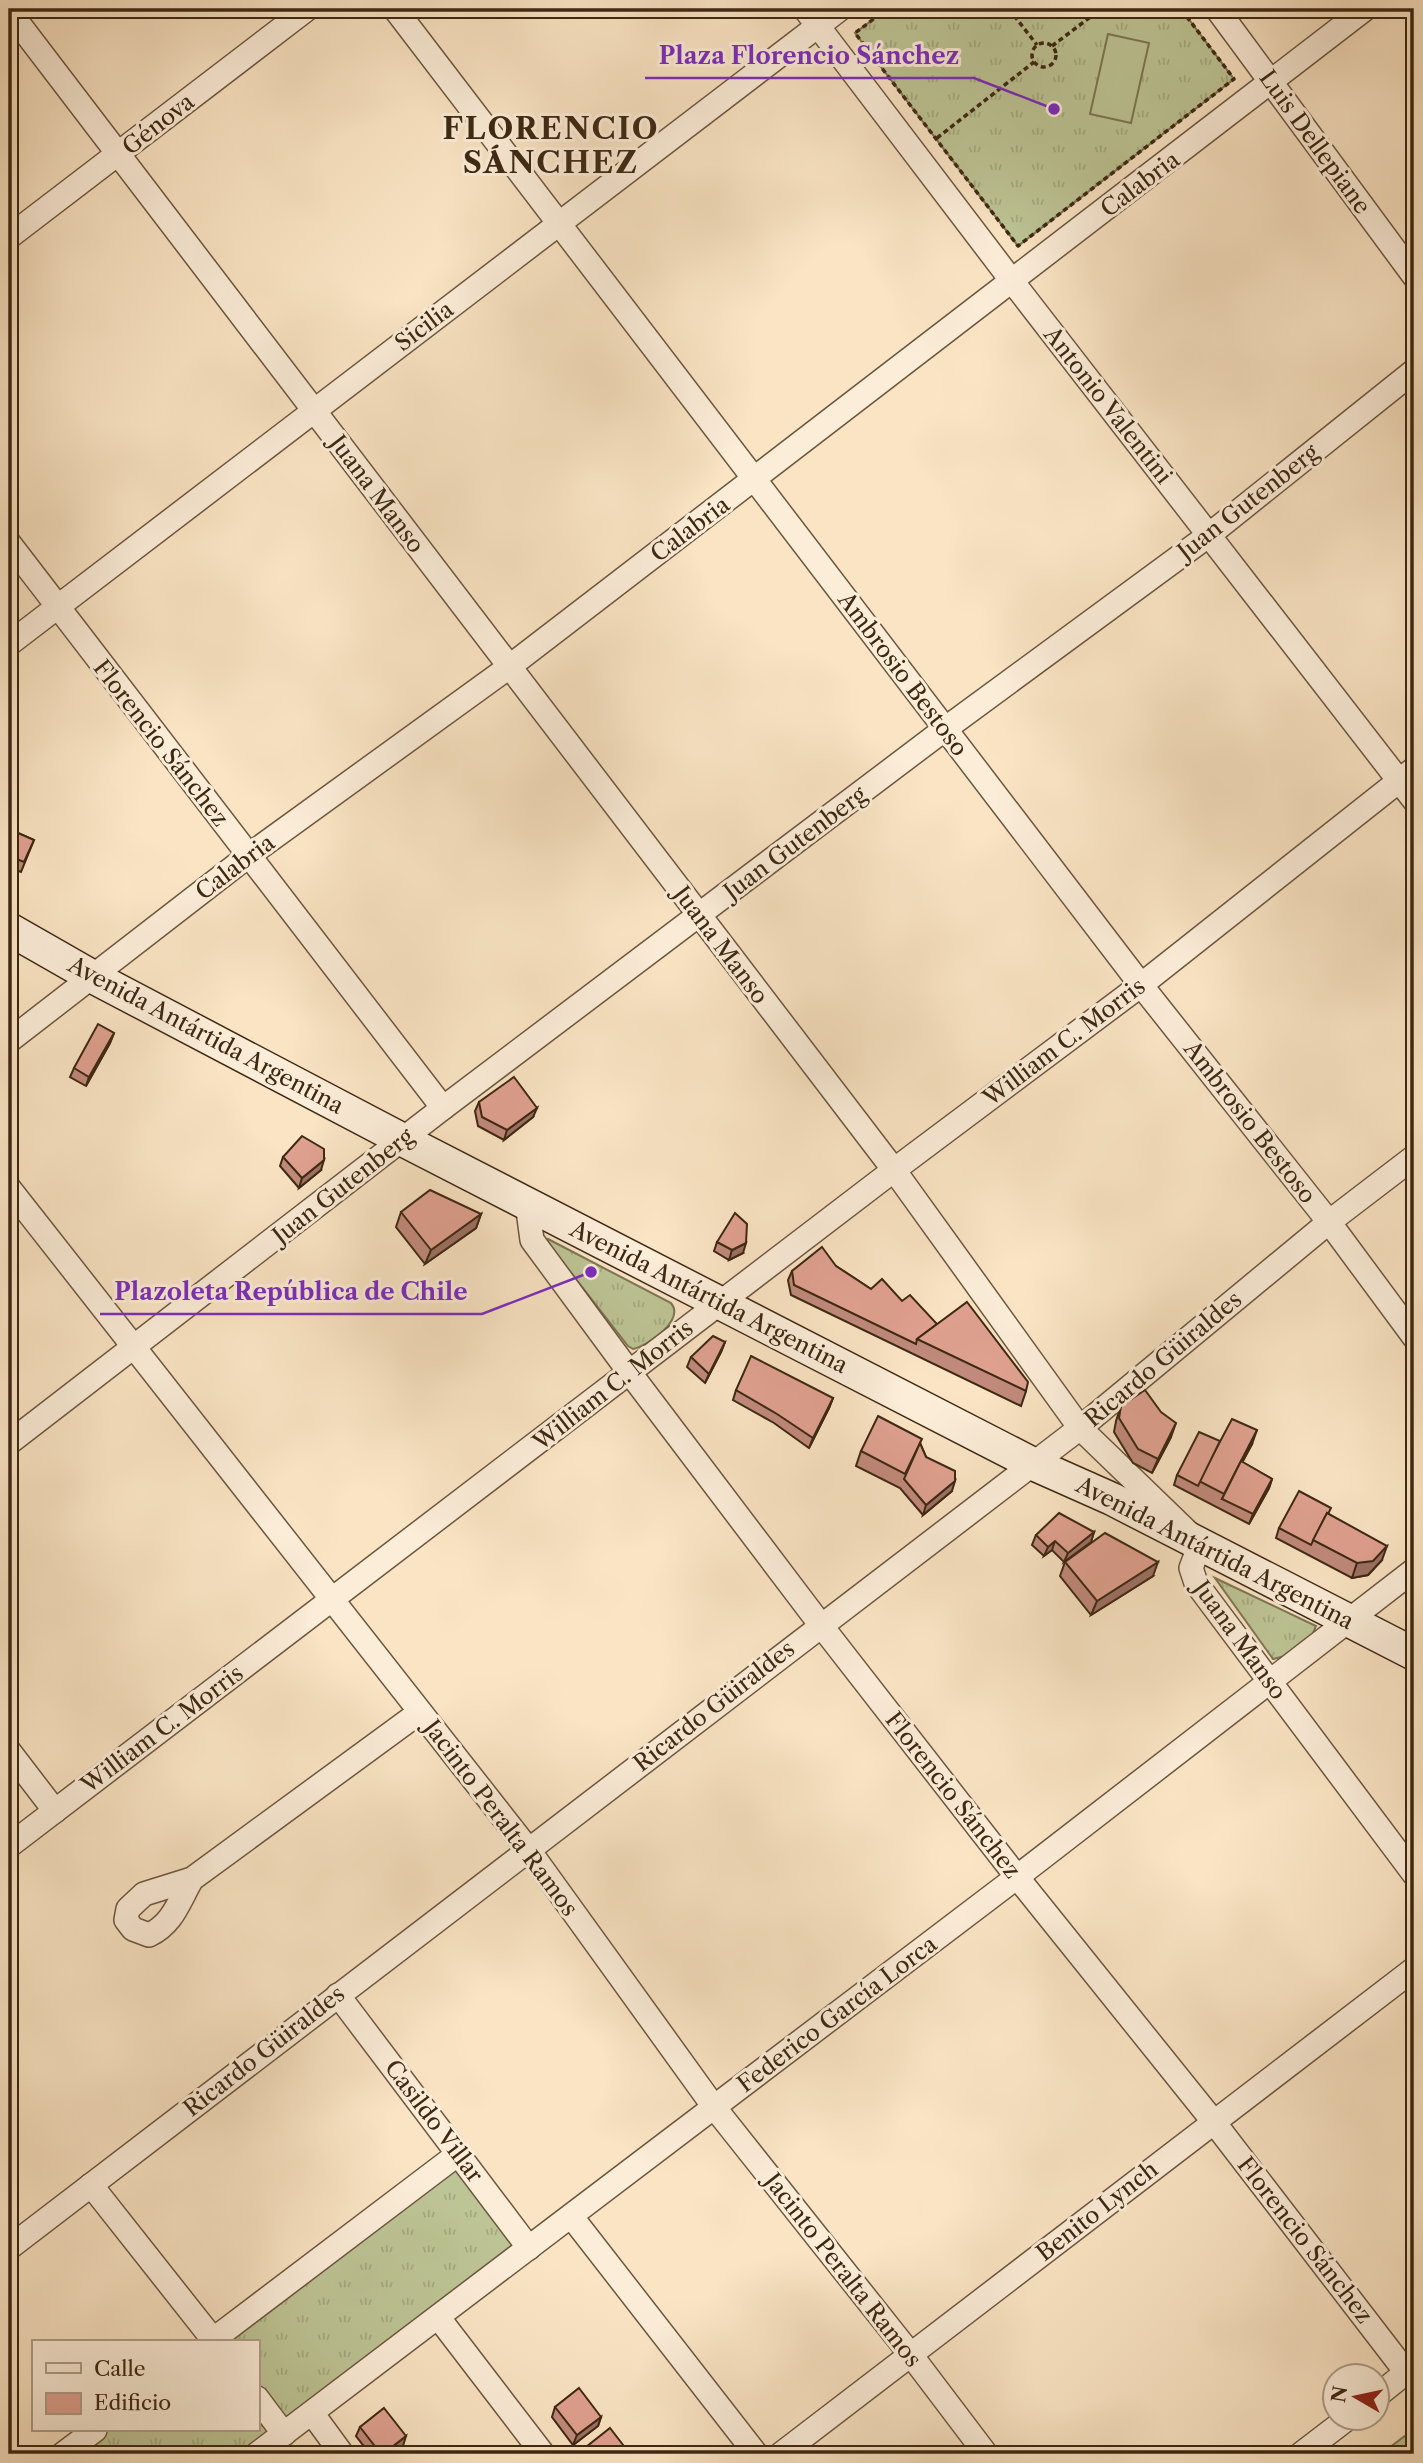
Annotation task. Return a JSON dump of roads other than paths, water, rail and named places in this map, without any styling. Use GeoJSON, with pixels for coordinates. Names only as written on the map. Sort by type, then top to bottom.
{"type":"FeatureCollection","features":[{"type":"Feature","properties":{"kind":"main road","name":"Avenida Antártida Argentina"},"geometry":{"type":"LineString","coordinates":[[9,929],[93,977],[403,1140],[1031,1463],[1112,1499],[1414,1654]]}},
{"type":"Feature","properties":{"kind":"street","name":"Génova"},"geometry":{"type":"LineString","coordinates":[[9,237],[307,9]]}},
{"type":"Feature","properties":{"kind":"street","name":"Ambrosio Bestoso"},"geometry":{"type":"LineString","coordinates":[[395,9],[1141,985],[1329,1222],[1414,1337]]}},
{"type":"Feature","properties":{"kind":"street","name":"Sicilia"},"geometry":{"type":"LineString","coordinates":[[9,644],[558,224],[811,17],[839,9]]}},
{"type":"Feature","properties":{"kind":"street","name":"Luis Dellepiane"},"geometry":{"type":"LineString","coordinates":[[1217,9],[1414,276]]}},
{"type":"Feature","properties":{"kind":"street","name":"Calabria"},"geometry":{"type":"LineString","coordinates":[[9,1041],[248,856],[509,667],[1365,9]]}},
{"type":"Feature","properties":{"kind":"street","name":"Juana Manso"},"geometry":{"type":"LineString","coordinates":[[9,11],[894,1170],[1080,1428],[1200,1544],[1191,1568],[1196,1583],[1414,1874]]}},
{"type":"Feature","properties":{"kind":"street","name":"Antonio Valentini"},"geometry":{"type":"LineString","coordinates":[[811,17],[1209,535],[1407,775],[1414,800]]}},
{"type":"Feature","properties":{"kind":"street","name":"Juan Gutenberg"},"geometry":{"type":"LineString","coordinates":[[9,1443],[443,1108],[946,729],[1209,535],[1414,371]]}},
{"type":"Feature","properties":{"kind":"street","name":"Florencio Sánchez"},"geometry":{"type":"LineString","coordinates":[[9,543],[443,1108]]}},
{"type":"Feature","properties":{"kind":"street","name":"William C. Morris"},"geometry":{"type":"LineString","coordinates":[[9,1846],[894,1170],[1141,985],[1407,775]]}},
{"type":"Feature","properties":{"kind":"street","name":"Ricardo Güiraldes"},"geometry":{"type":"LineString","coordinates":[[9,2248],[1080,1428],[1329,1222],[1414,1157]]}},
{"type":"Feature","properties":{"kind":"street","name":"Jacinto Peralta Ramos"},"geometry":{"type":"LineString","coordinates":[[9,1188],[528,1849],[714,2107],[986,2454]]}},
{"type":"Feature","properties":{"kind":"street","name":"Florencio Sánchez"},"geometry":{"type":"LineString","coordinates":[[527,1203],[533,1240],[820,1625],[1017,1877],[1410,2369]]}},
{"type":"Feature","properties":{"kind":"street","name":"Federico García Lorca"},"geometry":{"type":"LineString","coordinates":[[257,2454],[1017,1877],[1414,1570]]}},
{"type":"Feature","properties":{"kind":"street"},"geometry":{"type":"LineString","coordinates":[[192,1879],[420,1712]]}},
{"type":"Feature","properties":{"kind":"street"},"geometry":{"type":"LineString","coordinates":[[9,1751],[55,1811]]}},
{"type":"Feature","properties":{"kind":"street","name":"Benito Lynch"},"geometry":{"type":"LineString","coordinates":[[781,2454],[1414,1969]]}},
{"type":"Feature","properties":{"kind":"street","name":"Casildo Villar"},"geometry":{"type":"LineString","coordinates":[[338,1995],[529,2248]]}},
{"type":"Feature","properties":{"kind":"street"},"geometry":{"type":"LineString","coordinates":[[216,2340],[458,2154]]}},
{"type":"Feature","properties":{"kind":"street"},"geometry":{"type":"LineString","coordinates":[[91,2185],[211,2340]]}},
{"type":"Feature","properties":{"kind":"street"},"geometry":{"type":"LineString","coordinates":[[571,2216],[757,2454]]}},
{"type":"Feature","properties":{"kind":"street"},"geometry":{"type":"LineString","coordinates":[[438,2317],[543,2454]]}},
{"type":"Feature","properties":{"kind":"street"},"geometry":{"type":"LineString","coordinates":[[1392,2383],[1410,2369]]}},
{"type":"Feature","properties":{"kind":"street"},"geometry":{"type":"LineString","coordinates":[[259,2401],[284,2434]]}},
{"type":"Feature","properties":{"kind":"street"},"geometry":{"type":"LineString","coordinates":[[312,2413],[342,2454]]}},
{"type":"Feature","properties":{"kind":"street"},"geometry":{"type":"LineString","coordinates":[[63,2454],[93,2432]]}},
{"type":"Feature","properties":{"kind":"street"},"geometry":{"type":"LineString","coordinates":[[1301,2454],[1329,2432]]}},
{"type":"Feature","properties":{"kind":"place","name":"Plaza Florencio Sánchez"},"geometry":{"type":"Point","coordinates":[1054,109]}},
{"type":"Feature","properties":{"kind":"place","name":"Plazoleta República de Chile"},"geometry":{"type":"Point","coordinates":[591,1272]}},
{"type":"Feature","properties":{"kind":"district","name":"FLORENCIO SÁNCHEZ"},"geometry":{"type":"Point","coordinates":[551,146]}}]}
